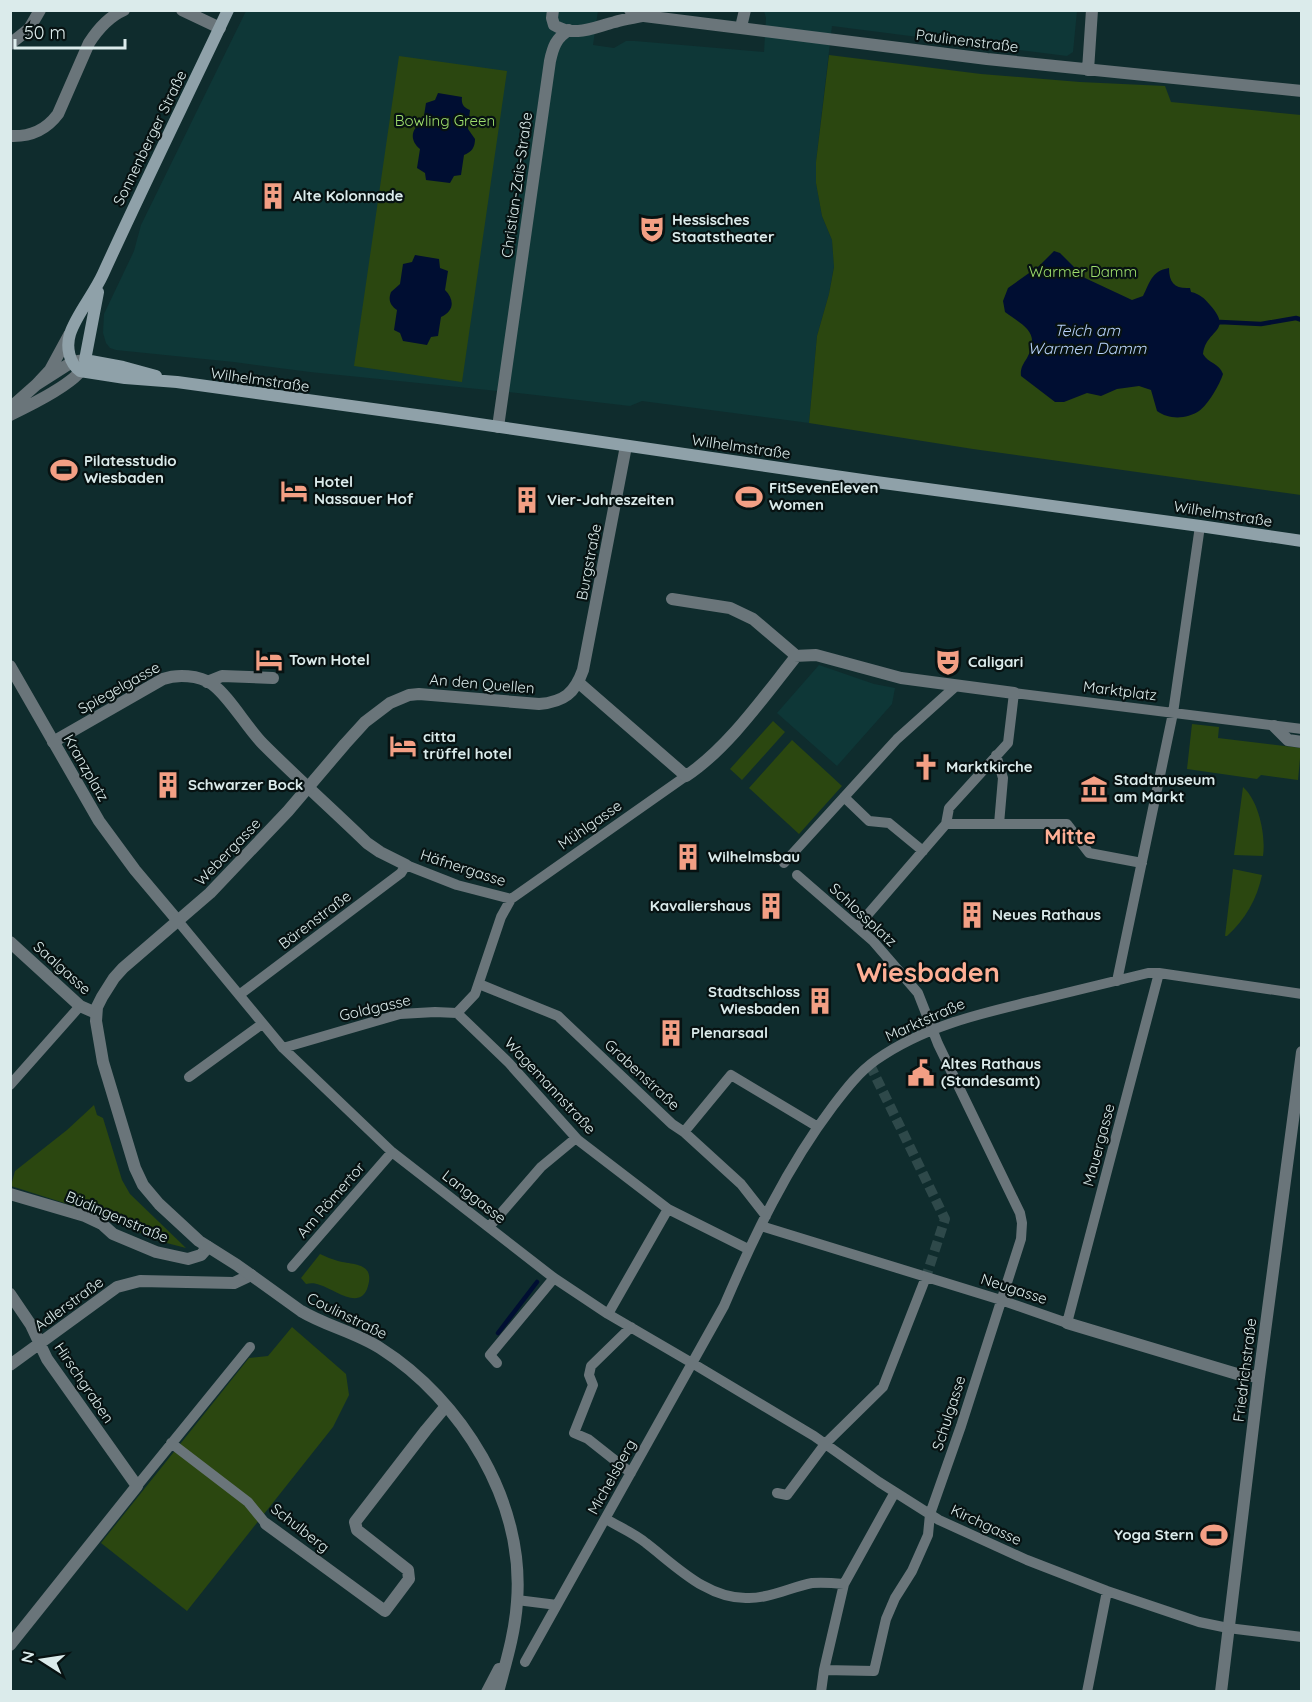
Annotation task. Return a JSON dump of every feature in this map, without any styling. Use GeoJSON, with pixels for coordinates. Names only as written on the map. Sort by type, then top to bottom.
{"type":"FeatureCollection","features":[{"type":"Feature","properties":{"kind":"main road","name":"Sonnenberger Straße"},"geometry":{"type":"LineString","coordinates":[[70,335],[101,279],[228,10]]}},
{"type":"Feature","properties":{"kind":"main road","name":"Sonnenberger Straße"},"geometry":{"type":"LineString","coordinates":[[79,364],[101,279]]}},
{"type":"Feature","properties":{"kind":"main road"},"geometry":{"type":"LineString","coordinates":[[70,335],[68,350],[79,364]]}},
{"type":"Feature","properties":{"kind":"main road","name":"Wilhelmstraße"},"geometry":{"type":"LineString","coordinates":[[79,364],[141,371],[177,382],[1302,542]]}},
{"type":"Feature","properties":{"kind":"street"},"geometry":{"type":"LineString","coordinates":[[10,44],[29,29],[40,10]]}},
{"type":"Feature","properties":{"kind":"street"},"geometry":{"type":"LineString","coordinates":[[10,136],[34,133],[52,122],[94,33],[110,18],[124,10]]}},
{"type":"Feature","properties":{"kind":"street"},"geometry":{"type":"LineString","coordinates":[[182,10],[220,28]]}},
{"type":"Feature","properties":{"kind":"street"},"geometry":{"type":"LineString","coordinates":[[553,10],[554,25],[580,32],[645,16]]}},
{"type":"Feature","properties":{"kind":"street","name":"Paulinenstraße"},"geometry":{"type":"LineString","coordinates":[[630,10],[645,16],[964,56],[1302,91]]}},
{"type":"Feature","properties":{"kind":"street"},"geometry":{"type":"LineString","coordinates":[[741,27],[745,10]]}},
{"type":"Feature","properties":{"kind":"street"},"geometry":{"type":"LineString","coordinates":[[1088,70],[1092,10]]}},
{"type":"Feature","properties":{"kind":"street","name":"Christian-Zais-Straße"},"geometry":{"type":"LineString","coordinates":[[498,427],[552,53],[558,38],[569,30]]}},
{"type":"Feature","properties":{"kind":"street","name":"Sonnenberger Straße"},"geometry":{"type":"LineString","coordinates":[[36,385],[50,370],[70,335]]}},
{"type":"Feature","properties":{"kind":"street"},"geometry":{"type":"LineString","coordinates":[[10,408],[36,385],[79,364]]}},
{"type":"Feature","properties":{"kind":"street"},"geometry":{"type":"LineString","coordinates":[[10,415],[43,398],[79,364]]}},
{"type":"Feature","properties":{"kind":"street","name":"Burgstraße"},"geometry":{"type":"LineString","coordinates":[[579,683],[600,587],[626,446]]}},
{"type":"Feature","properties":{"kind":"street"},"geometry":{"type":"LineString","coordinates":[[1200,526],[1173,713],[1302,729]]}},
{"type":"Feature","properties":{"kind":"street"},"geometry":{"type":"LineString","coordinates":[[579,683],[686,776],[700,766],[759,703],[794,660],[794,656],[753,619],[730,608],[672,599]]}},
{"type":"Feature","properties":{"kind":"street","name":"Marktplatz"},"geometry":{"type":"LineString","coordinates":[[794,656],[816,655],[901,678],[1173,713],[1117,981]]}},
{"type":"Feature","properties":{"kind":"street","name":"Kranzplatz"},"geometry":{"type":"LineString","coordinates":[[10,666],[90,805],[114,841]]}},
{"type":"Feature","properties":{"kind":"street","name":"Spiegelgasse"},"geometry":{"type":"LineString","coordinates":[[53,742],[171,676],[207,682],[222,676],[273,678]]}},
{"type":"Feature","properties":{"kind":"street"},"geometry":{"type":"LineString","coordinates":[[207,682],[225,698],[263,744],[367,843],[406,865]]}},
{"type":"Feature","properties":{"kind":"street","name":"An den Quellen"},"geometry":{"type":"LineString","coordinates":[[381,708],[399,699],[419,694],[550,703],[565,697],[579,683]]}},
{"type":"Feature","properties":{"kind":"street"},"geometry":{"type":"LineString","coordinates":[[784,863],[897,739],[956,686]]}},
{"type":"Feature","properties":{"kind":"street"},"geometry":{"type":"LineString","coordinates":[[857,927],[946,824],[949,808],[1008,743],[1014,693]]}},
{"type":"Feature","properties":{"kind":"street","name":"Webergasse"},"geometry":{"type":"LineString","coordinates":[[96,1013],[102,997],[114,978],[136,955],[210,893],[345,744],[381,708]]}},
{"type":"Feature","properties":{"kind":"street"},"geometry":{"type":"LineString","coordinates":[[1274,726],[1288,740],[1302,742]]}},
{"type":"Feature","properties":{"kind":"street"},"geometry":{"type":"LineString","coordinates":[[996,756],[1003,778],[999,824]]}},
{"type":"Feature","properties":{"kind":"street","name":"Mühlgasse"},"geometry":{"type":"LineString","coordinates":[[511,899],[686,776]]}},
{"type":"Feature","properties":{"kind":"street"},"geometry":{"type":"LineString","coordinates":[[844,797],[869,821],[889,822],[923,851]]}},
{"type":"Feature","properties":{"kind":"street"},"geometry":{"type":"LineString","coordinates":[[946,824],[1067,824],[1089,853],[1142,863]]}},
{"type":"Feature","properties":{"kind":"street","name":"Langgasse"},"geometry":{"type":"LineString","coordinates":[[114,841],[135,870],[283,1048],[392,1152],[554,1278],[608,1314],[692,1363]]}},
{"type":"Feature","properties":{"kind":"street","name":"Häfnergasse"},"geometry":{"type":"LineString","coordinates":[[406,865],[457,885],[511,899]]}},
{"type":"Feature","properties":{"kind":"street","name":"Bärenstraße"},"geometry":{"type":"LineString","coordinates":[[239,995],[401,873],[406,865]]}},
{"type":"Feature","properties":{"kind":"street","name":"Schlossplatz"},"geometry":{"type":"LineString","coordinates":[[797,875],[873,941],[918,993],[939,1044]]}},
{"type":"Feature","properties":{"kind":"street"},"geometry":{"type":"LineString","coordinates":[[457,1013],[475,994],[501,917],[511,899]]}},
{"type":"Feature","properties":{"kind":"street","name":"Saalgasse"},"geometry":{"type":"LineString","coordinates":[[10,942],[80,1006],[96,1013]]}},
{"type":"Feature","properties":{"kind":"street","name":"Marktstraße"},"geometry":{"type":"LineString","coordinates":[[692,1363],[724,1305],[748,1249],[818,1126],[845,1090],[870,1065],[889,1052],[933,1030],[973,1015],[1148,974],[1302,993]]}},
{"type":"Feature","properties":{"kind":"street","name":"Mauergasse"},"geometry":{"type":"LineString","coordinates":[[1067,1323],[1160,974]]}},
{"type":"Feature","properties":{"kind":"street","name":"Grabenstraße"},"geometry":{"type":"LineString","coordinates":[[479,984],[558,1016],[672,1124],[684,1132],[741,1184],[763,1221]]}},
{"type":"Feature","properties":{"kind":"street"},"geometry":{"type":"LineString","coordinates":[[10,1085],[80,1006]]}},
{"type":"Feature","properties":{"kind":"street","name":"Coulinstraße"},"geometry":{"type":"LineString","coordinates":[[96,1013],[96,1029],[103,1062],[135,1168],[150,1196],[208,1247],[306,1314],[379,1347],[412,1371],[446,1406],[468,1433],[481,1454],[500,1496],[512,1536],[514,1552],[517,1600],[510,1646],[498,1692]]}},
{"type":"Feature","properties":{"kind":"street","name":"Goldgasse"},"geometry":{"type":"LineString","coordinates":[[283,1048],[400,1014],[457,1013]]}},
{"type":"Feature","properties":{"kind":"street","name":"Wagemannstraße"},"geometry":{"type":"LineString","coordinates":[[457,1013],[509,1063],[576,1138],[668,1209],[748,1249]]}},
{"type":"Feature","properties":{"kind":"street"},"geometry":{"type":"LineString","coordinates":[[189,1077],[262,1024]]}},
{"type":"Feature","properties":{"kind":"street","name":"Schulgasse"},"geometry":{"type":"LineString","coordinates":[[824,1670],[874,1671],[886,1619],[928,1535],[930,1514],[1021,1239],[1020,1213],[939,1044]]}},
{"type":"Feature","properties":{"kind":"street","name":"Friedrichstraße"},"geometry":{"type":"LineString","coordinates":[[1221,1692],[1259,1377],[1302,1052]]}},
{"type":"Feature","properties":{"kind":"street"},"geometry":{"type":"LineString","coordinates":[[684,1132],[731,1075],[818,1126]]}},
{"type":"Feature","properties":{"kind":"street"},"geometry":{"type":"LineString","coordinates":[[489,1227],[541,1167],[576,1138]]}},
{"type":"Feature","properties":{"kind":"street","name":"Am Römertor"},"geometry":{"type":"LineString","coordinates":[[292,1267],[392,1152]]}},
{"type":"Feature","properties":{"kind":"street","name":"Büdingenstraße"},"geometry":{"type":"LineString","coordinates":[[10,1194],[96,1220],[122,1238],[173,1257],[193,1258],[202,1255],[208,1247]]}},
{"type":"Feature","properties":{"kind":"street"},"geometry":{"type":"LineString","coordinates":[[608,1314],[668,1209]]}},
{"type":"Feature","properties":{"kind":"street","name":"Neugasse"},"geometry":{"type":"LineString","coordinates":[[763,1221],[1067,1323],[1237,1374],[1259,1377]]}},
{"type":"Feature","properties":{"kind":"street","name":"Adlerstraße"},"geometry":{"type":"LineString","coordinates":[[10,1365],[117,1287],[132,1282],[150,1281],[234,1283],[252,1275]]}},
{"type":"Feature","properties":{"kind":"street"},"geometry":{"type":"LineString","coordinates":[[777,1493],[787,1495],[825,1444],[884,1387],[926,1277]]}},
{"type":"Feature","properties":{"kind":"street"},"geometry":{"type":"LineString","coordinates":[[497,1363],[490,1355],[554,1278]]}},
{"type":"Feature","properties":{"kind":"street","name":"Hirschgraben"},"geometry":{"type":"LineString","coordinates":[[10,1294],[32,1326],[47,1359],[137,1486]]}},
{"type":"Feature","properties":{"kind":"street"},"geometry":{"type":"LineString","coordinates":[[631,1327],[591,1366],[589,1375],[593,1385],[574,1433],[588,1439],[631,1473]]}},
{"type":"Feature","properties":{"kind":"street"},"geometry":{"type":"LineString","coordinates":[[10,1645],[250,1347]]}},
{"type":"Feature","properties":{"kind":"street","name":"Kirchgasse"},"geometry":{"type":"LineString","coordinates":[[692,1363],[825,1444],[939,1520],[1027,1560],[1107,1591],[1200,1622],[1228,1628],[1302,1637]]}},
{"type":"Feature","properties":{"kind":"street","name":"Michelsberg"},"geometry":{"type":"LineString","coordinates":[[525,1662],[692,1363]]}},
{"type":"Feature","properties":{"kind":"street","name":"Schulberg"},"geometry":{"type":"LineString","coordinates":[[171,1443],[248,1502],[266,1524],[385,1611],[409,1579],[408,1570],[357,1530],[355,1522],[446,1406]]}},
{"type":"Feature","properties":{"kind":"street"},"geometry":{"type":"LineString","coordinates":[[821,1692],[844,1584],[894,1492]]}},
{"type":"Feature","properties":{"kind":"street"},"geometry":{"type":"LineString","coordinates":[[606,1519],[644,1541],[663,1558],[696,1581],[726,1596],[759,1597],[813,1583],[844,1584]]}},
{"type":"Feature","properties":{"kind":"street"},"geometry":{"type":"LineString","coordinates":[[1087,1692],[1107,1591]]}},
{"type":"Feature","properties":{"kind":"street"},"geometry":{"type":"LineString","coordinates":[[517,1600],[557,1605]]}},
{"type":"Feature","properties":{"kind":"street","name":"Coulinstraße"},"geometry":{"type":"LineString","coordinates":[[487,1692],[510,1646]]}},
{"type":"Feature","properties":{"kind":"shaded area"},"geometry":{"type":"Polygon","coordinates":[[[246,11],[598,11],[593,45],[614,48],[626,41],[635,41],[764,52],[766,18],[764,11],[1077,11],[1073,52],[1067,56],[832,26],[816,162],[816,183],[822,216],[832,240],[834,266],[817,336],[809,423],[642,401],[630,406],[110,348],[103,333],[104,314],[134,251],[141,225],[246,11]]]}},
{"type":"Feature","properties":{"kind":"shaded area"},"geometry":{"type":"Polygon","coordinates":[[[819,665],[874,684],[895,688],[892,704],[837,766],[777,713],[819,665]]]}},
{"type":"Feature","properties":{"kind":"green space","name":"Warmer Damm"},"geometry":{"type":"Polygon","coordinates":[[[829,55],[981,74],[1165,86],[1171,102],[1301,115],[1301,495],[973,449],[809,423],[817,336],[834,267],[832,240],[822,216],[816,183],[816,162],[829,55]]]}},
{"type":"Feature","properties":{"kind":"green space","name":"Bowling Green"},"geometry":{"type":"Polygon","coordinates":[[[399,56],[507,71],[462,382],[354,366],[399,56]]]}},
{"type":"Feature","properties":{"kind":"green space"},"geometry":{"type":"Polygon","coordinates":[[[773,721],[785,732],[742,780],[730,769],[773,721]]]}},
{"type":"Feature","properties":{"kind":"green space"},"geometry":{"type":"Polygon","coordinates":[[[1192,724],[1219,727],[1218,738],[1301,748],[1298,780],[1261,775],[1257,779],[1187,769],[1192,724]]]}},
{"type":"Feature","properties":{"kind":"green space"},"geometry":{"type":"Polygon","coordinates":[[[792,740],[842,786],[799,834],[749,788],[792,740]]]}},
{"type":"Feature","properties":{"kind":"green space"},"geometry":{"type":"Polygon","coordinates":[[[1243,787],[1249,793],[1260,819],[1263,856],[1234,855],[1243,787]]]}},
{"type":"Feature","properties":{"kind":"green space"},"geometry":{"type":"Polygon","coordinates":[[[1233,869],[1262,875],[1249,909],[1233,930],[1225,936],[1233,869]]]}},
{"type":"Feature","properties":{"kind":"green space"},"geometry":{"type":"Polygon","coordinates":[[[94,1105],[97,1115],[103,1118],[122,1180],[130,1194],[186,1248],[155,1240],[110,1219],[11,1186],[15,1171],[67,1130],[94,1105]]]}},
{"type":"Feature","properties":{"kind":"green space"},"geometry":{"type":"Polygon","coordinates":[[[320,1254],[365,1269],[369,1278],[365,1294],[360,1297],[347,1297],[318,1284],[306,1284],[301,1278],[320,1254]]]}},
{"type":"Feature","properties":{"kind":"green space"},"geometry":{"type":"Polygon","coordinates":[[[292,1327],[346,1374],[349,1395],[333,1427],[187,1611],[101,1543],[249,1358],[268,1356],[292,1327]]]}},
{"type":"Feature","properties":{"kind":"water"},"geometry":{"type":"Polygon","coordinates":[[[438,93],[462,97],[463,105],[470,110],[468,129],[475,139],[473,149],[464,155],[461,175],[454,176],[450,183],[426,180],[425,173],[417,168],[420,149],[413,138],[416,127],[423,122],[426,103],[435,100],[438,93]]]}},
{"type":"Feature","properties":{"kind":"water","name":"Teich am Warmen Damm"},"geometry":{"type":"Polygon","coordinates":[[[1054,251],[1060,253],[1085,278],[1132,300],[1143,296],[1158,272],[1169,268],[1170,278],[1174,284],[1190,288],[1191,292],[1206,300],[1217,314],[1219,326],[1205,346],[1203,354],[1223,374],[1213,394],[1199,411],[1184,417],[1162,414],[1157,411],[1151,390],[1139,386],[1117,389],[1101,396],[1087,393],[1064,402],[1055,402],[1021,376],[1022,367],[1031,349],[1031,336],[1024,326],[1005,312],[1003,301],[1008,288],[1039,266],[1054,251]]]}},
{"type":"Feature","properties":{"kind":"water"},"geometry":{"type":"Polygon","coordinates":[[[415,255],[439,259],[440,268],[448,271],[445,290],[452,301],[449,312],[441,317],[438,336],[431,337],[427,345],[403,341],[400,333],[394,330],[397,310],[390,300],[391,292],[400,284],[403,264],[412,262],[415,255]]]}},
{"type":"Feature","properties":{"kind":"waterway"},"geometry":{"type":"LineString","coordinates":[[1216,324],[1220,322],[1261,324],[1296,318],[1302,320]]}},
{"type":"Feature","properties":{"kind":"waterway"},"geometry":{"type":"LineString","coordinates":[[498,1333],[537,1282]]}},
{"type":"Feature","properties":{"kind":"tunnel"},"geometry":{"type":"LineString","coordinates":[[870,1065],[945,1219],[926,1277]]}},
{"type":"Feature","properties":{"kind":"place","name":"Alte Kolonnade"},"geometry":{"type":"Point","coordinates":[273,196]}},
{"type":"Feature","properties":{"kind":"place","name":"Hessisches Staatstheater"},"geometry":{"type":"Point","coordinates":[652,229]}},
{"type":"Feature","properties":{"kind":"place","name":"Pilatesstudio Wiesbaden"},"geometry":{"type":"Point","coordinates":[64,470]}},
{"type":"Feature","properties":{"kind":"place","name":"Hotel Nassauer Hof"},"geometry":{"type":"Point","coordinates":[294,491]}},
{"type":"Feature","properties":{"kind":"place","name":"FitSevenEleven Women"},"geometry":{"type":"Point","coordinates":[749,497]}},
{"type":"Feature","properties":{"kind":"place","name":"Vier-Jahreszeiten"},"geometry":{"type":"Point","coordinates":[527,500]}},
{"type":"Feature","properties":{"kind":"place","name":"Town Hotel"},"geometry":{"type":"Point","coordinates":[269,660]}},
{"type":"Feature","properties":{"kind":"place","name":"Caligari"},"geometry":{"type":"Point","coordinates":[948,662]}},
{"type":"Feature","properties":{"kind":"place","name":"citta trüffel hotel"},"geometry":{"type":"Point","coordinates":[403,746]}},
{"type":"Feature","properties":{"kind":"place","name":"Marktkirche"},"geometry":{"type":"Point","coordinates":[926,767]}},
{"type":"Feature","properties":{"kind":"place","name":"Schwarzer Bock"},"geometry":{"type":"Point","coordinates":[168,785]}},
{"type":"Feature","properties":{"kind":"place","name":"Stadtmuseum am Markt"},"geometry":{"type":"Point","coordinates":[1094,789]}},
{"type":"Feature","properties":{"kind":"place","name":"Wilhelmsbau"},"geometry":{"type":"Point","coordinates":[688,857]}},
{"type":"Feature","properties":{"kind":"place","name":"Kavaliershaus"},"geometry":{"type":"Point","coordinates":[771,906]}},
{"type":"Feature","properties":{"kind":"place","name":"Neues Rathaus"},"geometry":{"type":"Point","coordinates":[972,915]}},
{"type":"Feature","properties":{"kind":"place","name":"Stadtschloss Wiesbaden"},"geometry":{"type":"Point","coordinates":[820,1001]}},
{"type":"Feature","properties":{"kind":"place","name":"Plenarsaal"},"geometry":{"type":"Point","coordinates":[671,1033]}},
{"type":"Feature","properties":{"kind":"place","name":"Altes Rathaus (Standesamt)"},"geometry":{"type":"Point","coordinates":[921,1073]}},
{"type":"Feature","properties":{"kind":"place","name":"Yoga Stern"},"geometry":{"type":"Point","coordinates":[1214,1535]}},
{"type":"Feature","properties":{"kind":"district","name":"Mitte"},"geometry":{"type":"Point","coordinates":[1070,837]}},
{"type":"Feature","properties":{"kind":"district","name":"Wiesbaden"},"geometry":{"type":"Point","coordinates":[928,973]}}]}
